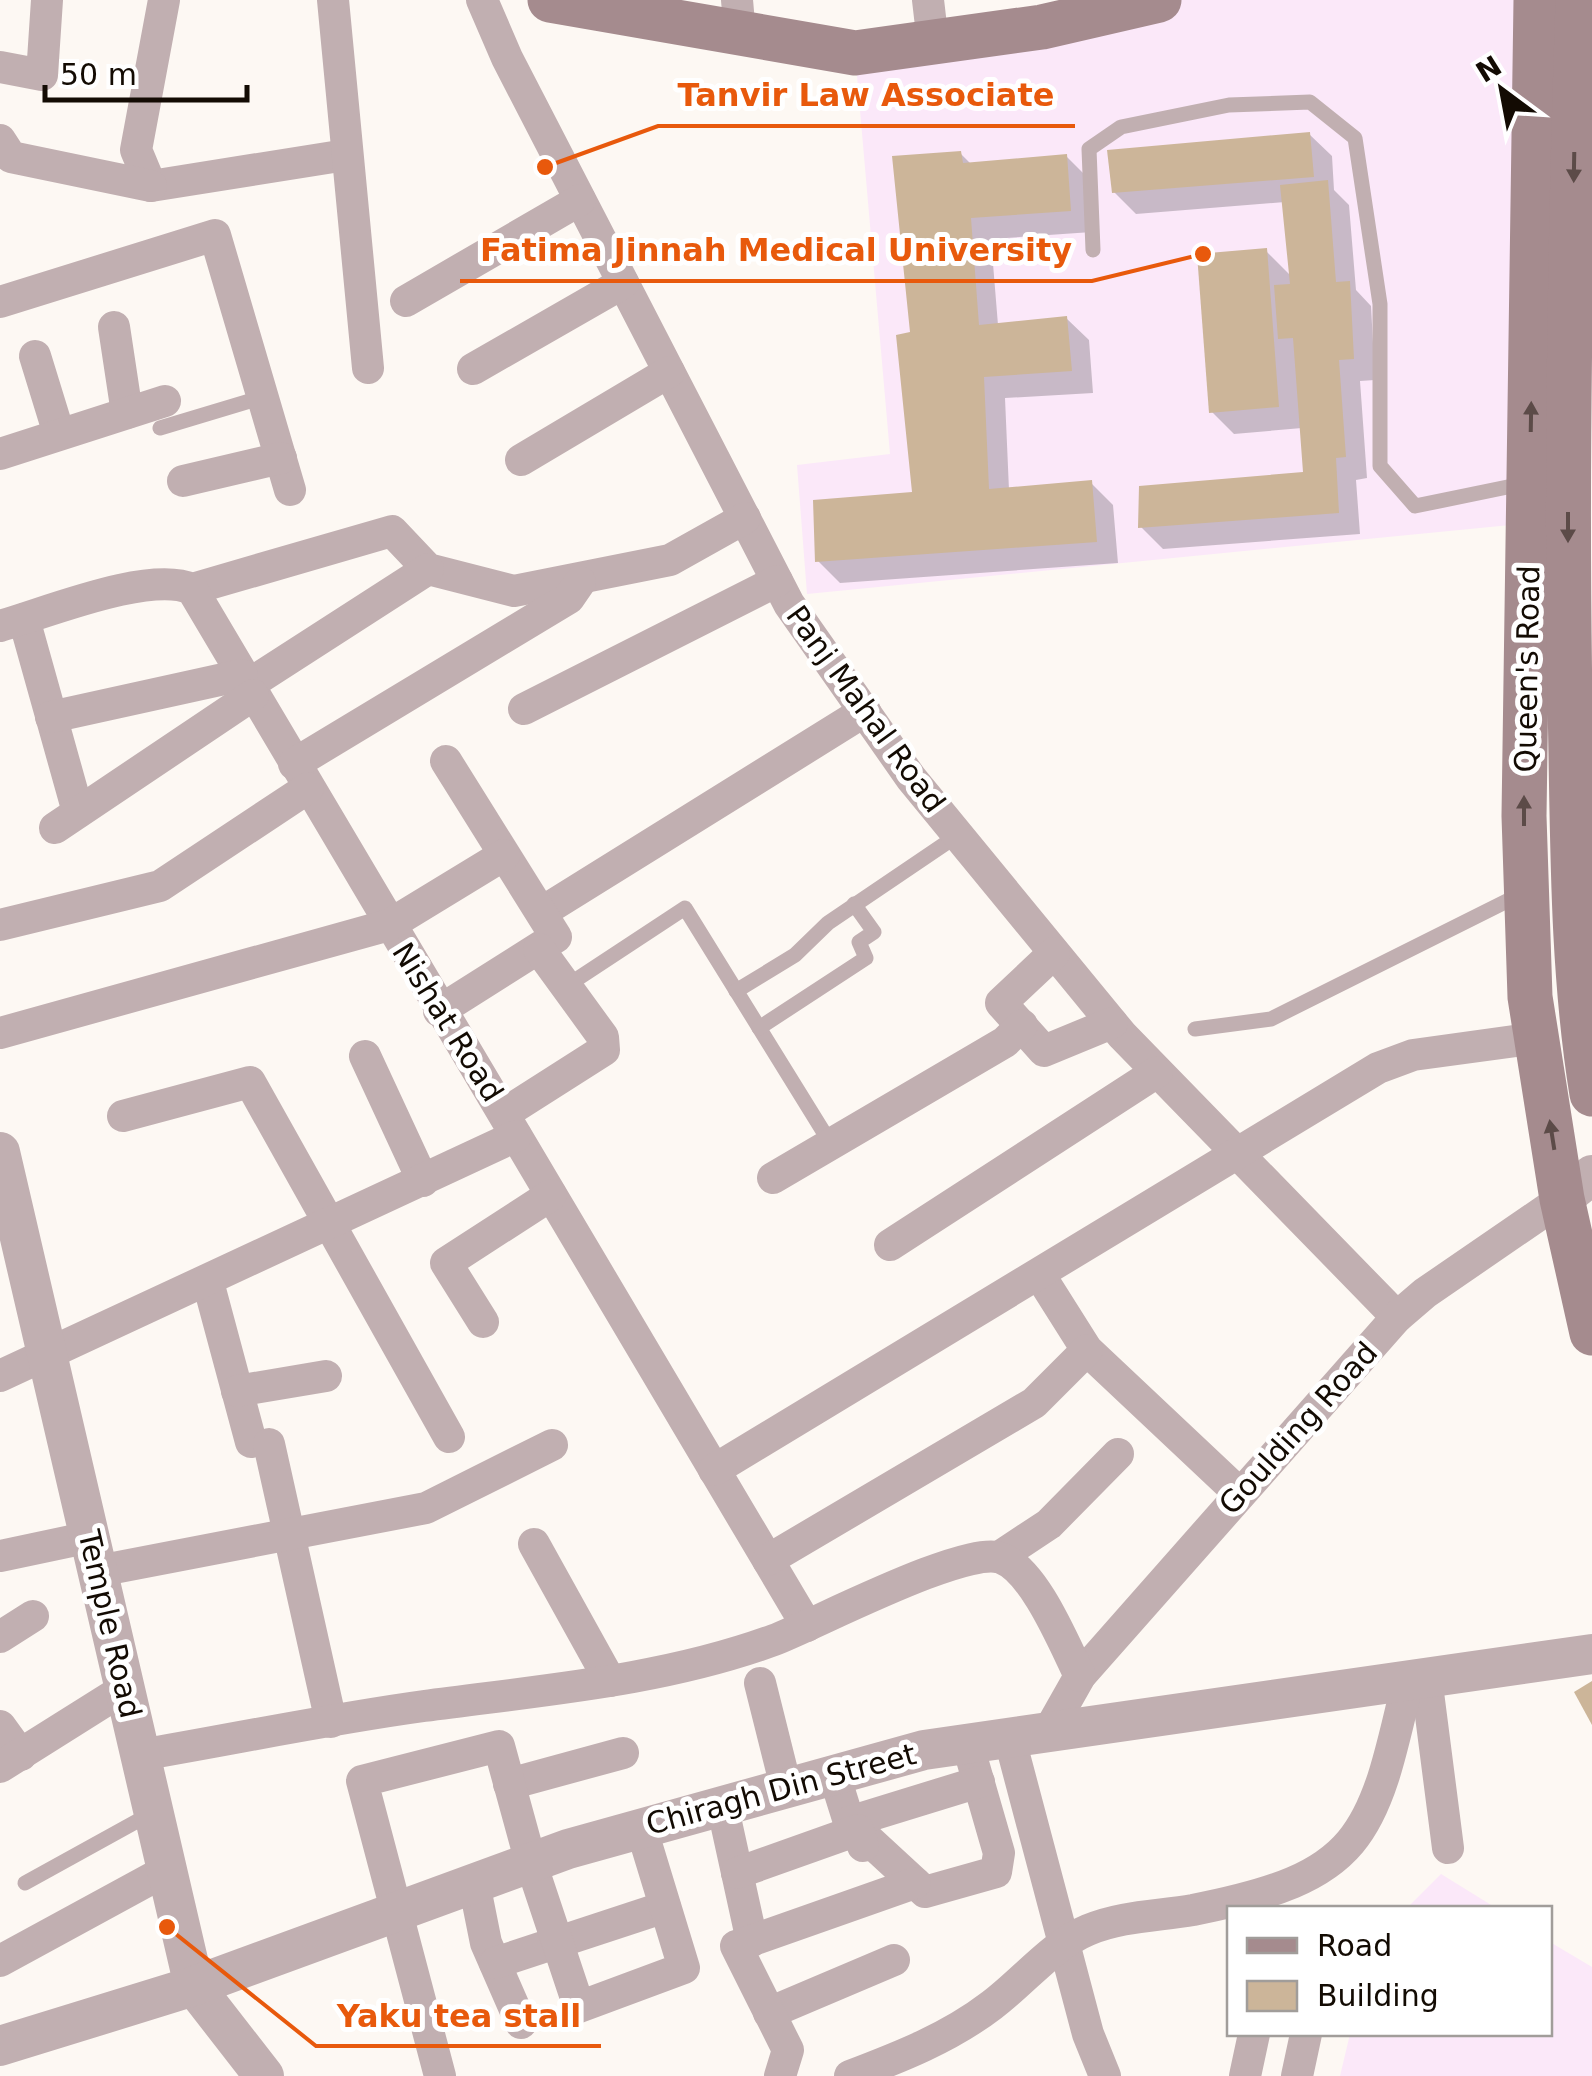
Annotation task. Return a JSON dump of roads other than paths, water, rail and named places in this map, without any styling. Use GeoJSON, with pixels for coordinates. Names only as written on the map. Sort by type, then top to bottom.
{"type":"FeatureCollection","features":[{"type":"Feature","properties":{"kind":"main road","name":"Queen's Road"},"geometry":{"type":"LineString","coordinates":[[1536,0],[1526,891],[1530,997],[1536,1038],[1577,1187],[1592,1333]]}},
{"type":"Feature","properties":{"kind":"main road","name":"Queen's Road"},"geometry":{"type":"LineString","coordinates":[[1578,0],[1581,343],[1574,914],[1582,1034],[1592,1094]]}},
{"type":"Feature","properties":{"kind":"main road"},"geometry":{"type":"LineString","coordinates":[[574,3],[739,18],[856,53],[931,22],[1042,28],[1151,1]]}},
{"type":"Feature","properties":{"kind":"street"},"geometry":{"type":"LineString","coordinates":[[0,67],[42,75],[46,0]]}},
{"type":"Feature","properties":{"kind":"street"},"geometry":{"type":"LineString","coordinates":[[152,186],[136,150],[164,0]]}},
{"type":"Feature","properties":{"kind":"street"},"geometry":{"type":"LineString","coordinates":[[333,0],[368,368]]}},
{"type":"Feature","properties":{"kind":"street","name":"Panj Mahal Road"},"geometry":{"type":"LineString","coordinates":[[482,0],[507,58],[777,581],[864,712],[958,835],[1112,1023],[1397,1317]]}},
{"type":"Feature","properties":{"kind":"street"},"geometry":{"type":"LineString","coordinates":[[0,140],[10,157],[152,186],[346,155]]}},
{"type":"Feature","properties":{"kind":"street"},"geometry":{"type":"LineString","coordinates":[[406,301],[580,200]]}},
{"type":"Feature","properties":{"kind":"street"},"geometry":{"type":"LineString","coordinates":[[0,302],[215,235],[286,474],[183,481]]}},
{"type":"Feature","properties":{"kind":"street"},"geometry":{"type":"LineString","coordinates":[[473,369],[623,283]]}},
{"type":"Feature","properties":{"kind":"street"},"geometry":{"type":"LineString","coordinates":[[114,327],[127,413]]}},
{"type":"Feature","properties":{"kind":"street"},"geometry":{"type":"LineString","coordinates":[[35,356],[60,434]]}},
{"type":"Feature","properties":{"kind":"street"},"geometry":{"type":"LineString","coordinates":[[521,460],[669,372]]}},
{"type":"Feature","properties":{"kind":"street"},"geometry":{"type":"LineString","coordinates":[[0,454],[127,413],[162,414]]}},
{"type":"Feature","properties":{"kind":"street"},"geometry":{"type":"LineString","coordinates":[[428,569],[248,685],[66,820],[52,716],[12,623],[148,584],[174,581],[192,589],[392,532],[428,569],[514,591],[670,560],[744,518]]}},
{"type":"Feature","properties":{"kind":"street"},"geometry":{"type":"LineString","coordinates":[[0,925],[160,886],[301,776],[569,598],[581,579]]}},
{"type":"Feature","properties":{"kind":"street"},"geometry":{"type":"LineString","coordinates":[[524,709],[777,581]]}},
{"type":"Feature","properties":{"kind":"street","name":"Nishat Road"},"geometry":{"type":"LineString","coordinates":[[192,589],[807,1626]]}},
{"type":"Feature","properties":{"kind":"street"},"geometry":{"type":"LineString","coordinates":[[52,716],[248,685]]}},
{"type":"Feature","properties":{"kind":"street"},"geometry":{"type":"LineString","coordinates":[[542,912],[864,712]]}},
{"type":"Feature","properties":{"kind":"street"},"geometry":{"type":"LineString","coordinates":[[439,1010],[556,937],[446,760]]}},
{"type":"Feature","properties":{"kind":"street"},"geometry":{"type":"LineString","coordinates":[[0,1033],[389,925],[504,855]]}},
{"type":"Feature","properties":{"kind":"street"},"geometry":{"type":"LineString","coordinates":[[0,1376],[423,1180],[511,1124],[604,1050],[602,1037],[539,949]]}},
{"type":"Feature","properties":{"kind":"street"},"geometry":{"type":"LineString","coordinates":[[1054,953],[1001,1003],[1044,1050],[1112,1023]]}},
{"type":"Feature","properties":{"kind":"street"},"geometry":{"type":"LineString","coordinates":[[772,1178],[1004,1042],[1022,1025]]}},
{"type":"Feature","properties":{"kind":"street"},"geometry":{"type":"LineString","coordinates":[[714,1470],[1378,1068],[1413,1055],[1536,1038]]}},
{"type":"Feature","properties":{"kind":"street"},"geometry":{"type":"LineString","coordinates":[[365,1056],[423,1180]]}},
{"type":"Feature","properties":{"kind":"street"},"geometry":{"type":"LineString","coordinates":[[890,1245],[1158,1072]]}},
{"type":"Feature","properties":{"kind":"street"},"geometry":{"type":"LineString","coordinates":[[123,1116],[241,1081],[250,1082],[449,1438]]}},
{"type":"Feature","properties":{"kind":"street","name":"Temple Road"},"geometry":{"type":"LineString","coordinates":[[0,1152],[194,1986],[264,2076]]}},
{"type":"Feature","properties":{"kind":"street","name":"Goulding Road"},"geometry":{"type":"LineString","coordinates":[[1050,1728],[1080,1676],[1397,1317],[1425,1292],[1577,1187]]}},
{"type":"Feature","properties":{"kind":"street"},"geometry":{"type":"LineString","coordinates":[[483,1322],[446,1264],[551,1195]]}},
{"type":"Feature","properties":{"kind":"street"},"geometry":{"type":"LineString","coordinates":[[1040,1274],[1088,1350],[1240,1494]]}},
{"type":"Feature","properties":{"kind":"street"},"geometry":{"type":"LineString","coordinates":[[208,1282],[237,1392],[260,1443],[288,1534],[331,1722]]}},
{"type":"Feature","properties":{"kind":"street"},"geometry":{"type":"LineString","coordinates":[[768,1560],[1034,1404],[1088,1350]]}},
{"type":"Feature","properties":{"kind":"street"},"geometry":{"type":"LineString","coordinates":[[237,1392],[326,1376]]}},
{"type":"Feature","properties":{"kind":"street"},"geometry":{"type":"LineString","coordinates":[[0,1556],[94,1554],[288,1534],[426,1508],[552,1445]]}},
{"type":"Feature","properties":{"kind":"street"},"geometry":{"type":"LineString","coordinates":[[140,1755],[610,1681],[773,1640],[962,1561],[999,1556],[1049,1524],[1118,1454]]}},
{"type":"Feature","properties":{"kind":"street"},"geometry":{"type":"LineString","coordinates":[[534,1544],[610,1681]]}},
{"type":"Feature","properties":{"kind":"street"},"geometry":{"type":"LineString","coordinates":[[999,1556],[1023,1572],[1080,1676]]}},
{"type":"Feature","properties":{"kind":"street"},"geometry":{"type":"LineString","coordinates":[[0,1637],[33,1616]]}},
{"type":"Feature","properties":{"kind":"street","name":"Chiragh Din Street"},"geometry":{"type":"LineString","coordinates":[[0,2046],[194,1986],[530,1863],[641,1827],[834,1774],[967,1742],[1050,1728],[1592,1654]]}},
{"type":"Feature","properties":{"kind":"street"},"geometry":{"type":"LineString","coordinates":[[1417,1678],[1448,1848]]}},
{"type":"Feature","properties":{"kind":"street"},"geometry":{"type":"LineString","coordinates":[[850,2076],[914,2064],[936,2042],[992,2006],[1086,1930],[1121,1919],[1283,1897],[1348,1847],[1374,1811],[1417,1678]]}},
{"type":"Feature","properties":{"kind":"street"},"geometry":{"type":"LineString","coordinates":[[760,1683],[786,1787]]}},
{"type":"Feature","properties":{"kind":"street"},"geometry":{"type":"LineString","coordinates":[[0,1726],[10,1761],[124,1689]]}},
{"type":"Feature","properties":{"kind":"street"},"geometry":{"type":"LineString","coordinates":[[1009,1736],[1088,2034],[1105,2076]]}},
{"type":"Feature","properties":{"kind":"street"},"geometry":{"type":"LineString","coordinates":[[853,1826],[925,1892],[996,1872],[999,1854],[967,1742]]}},
{"type":"Feature","properties":{"kind":"street"},"geometry":{"type":"LineString","coordinates":[[440,2076],[362,1781],[499,1746],[530,1863],[579,2007],[684,1968],[641,1827]]}},
{"type":"Feature","properties":{"kind":"street"},"geometry":{"type":"LineString","coordinates":[[508,1784],[623,1753]]}},
{"type":"Feature","properties":{"kind":"street"},"geometry":{"type":"LineString","coordinates":[[834,1774],[877,1896]]}},
{"type":"Feature","properties":{"kind":"street"},"geometry":{"type":"LineString","coordinates":[[736,1873],[978,1782]]}},
{"type":"Feature","properties":{"kind":"street"},"geometry":{"type":"LineString","coordinates":[[722,1804],[752,1941]]}},
{"type":"Feature","properties":{"kind":"street"},"geometry":{"type":"LineString","coordinates":[[0,1961],[167,1870]]}},
{"type":"Feature","properties":{"kind":"street"},"geometry":{"type":"LineString","coordinates":[[474,1883],[495,1963],[521,2023]]}},
{"type":"Feature","properties":{"kind":"street"},"geometry":{"type":"LineString","coordinates":[[780,2076],[788,2050],[736,1946],[916,1883]]}},
{"type":"Feature","properties":{"kind":"street"},"geometry":{"type":"LineString","coordinates":[[495,1963],[665,1907]]}},
{"type":"Feature","properties":{"kind":"street"},"geometry":{"type":"LineString","coordinates":[[769,2013],[894,1960]]}},
{"type":"Feature","properties":{"kind":"street"},"geometry":{"type":"LineString","coordinates":[[1245,2076],[1254,2036]]}},
{"type":"Feature","properties":{"kind":"street"},"geometry":{"type":"LineString","coordinates":[[1297,2076],[1306,2036]]}},
{"type":"Feature","properties":{"kind":"lane"},"geometry":{"type":"LineString","coordinates":[[1093,250],[1089,148],[1121,127],[1229,105],[1310,102],[1355,138],[1380,304],[1380,466],[1415,506],[1531,482]]}},
{"type":"Feature","properties":{"kind":"lane"},"geometry":{"type":"LineString","coordinates":[[162,414],[263,396]]}},
{"type":"Feature","properties":{"kind":"lane"},"geometry":{"type":"LineString","coordinates":[[736,991],[795,954],[854,904],[958,835]]}},
{"type":"Feature","properties":{"kind":"lane"},"geometry":{"type":"LineString","coordinates":[[1195,1030],[1271,1019],[1526,891]]}},
{"type":"Feature","properties":{"kind":"lane"},"geometry":{"type":"LineString","coordinates":[[759,1028],[866,958],[859,942],[874,932],[854,904]]}},
{"type":"Feature","properties":{"kind":"lane"},"geometry":{"type":"LineString","coordinates":[[565,987],[684,908],[830,1144]]}},
{"type":"Feature","properties":{"kind":"lane"},"geometry":{"type":"LineString","coordinates":[[25,1884],[153,1812]]}},
{"type":"Feature","properties":{"kind":"place","name":"Tanvir Law Associate"},"geometry":{"type":"Point","coordinates":[545,167]}},
{"type":"Feature","properties":{"kind":"place","name":"Fatima Jinnah Medical University"},"geometry":{"type":"Point","coordinates":[1203,254]}},
{"type":"Feature","properties":{"kind":"place","name":"Yaku tea stall"},"geometry":{"type":"Point","coordinates":[167,1927]}}]}
